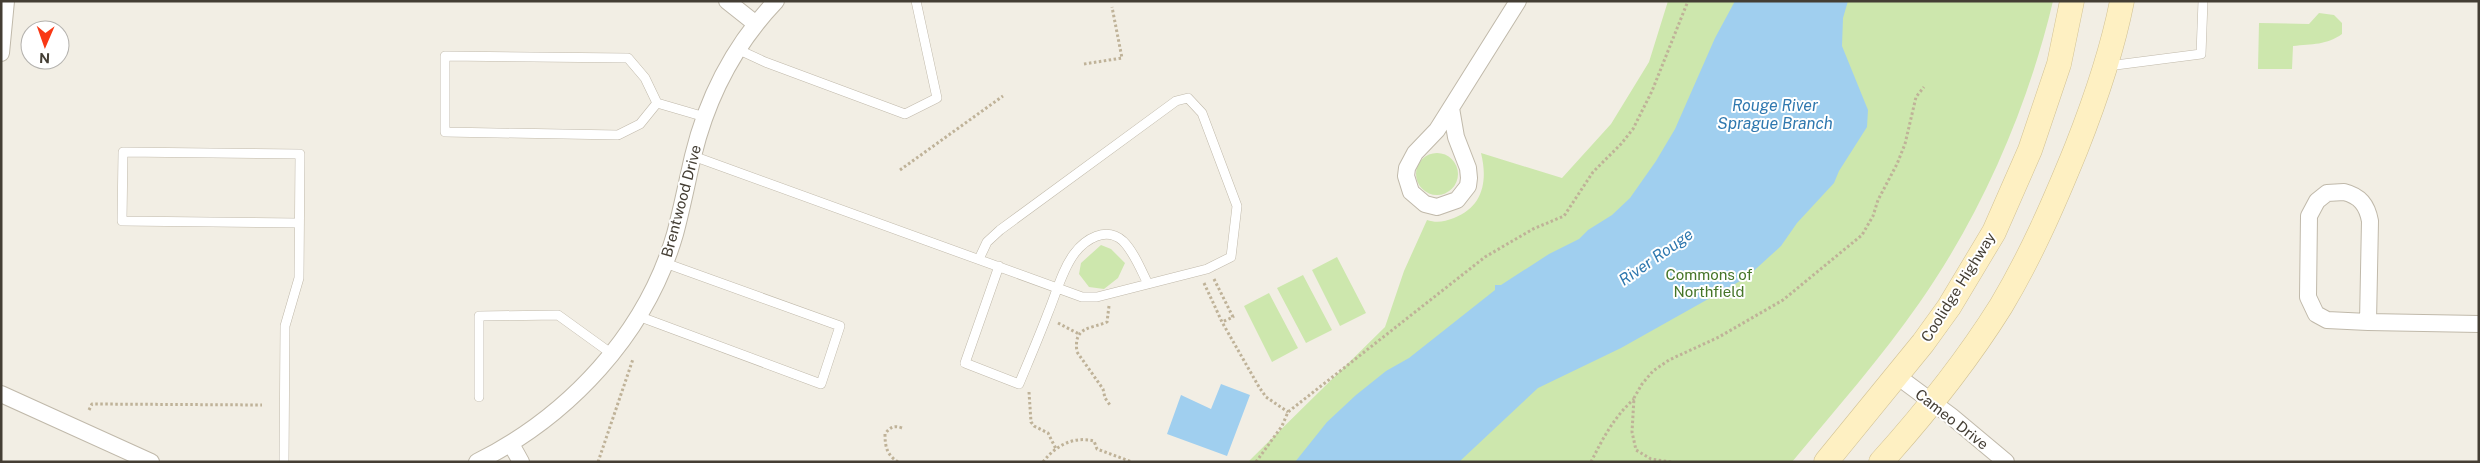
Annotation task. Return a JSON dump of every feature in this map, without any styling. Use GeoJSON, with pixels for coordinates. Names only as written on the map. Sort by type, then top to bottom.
{"type":"FeatureCollection","features":[{"type":"Feature","properties":{"kind":"main road","name":"Coolidge Highway"},"geometry":{"type":"LineString","coordinates":[[1826,462],[1897,376],[1949,308],[1994,232],[2030,150],[2060,64],[2072,1]]}},
{"type":"Feature","properties":{"kind":"main road"},"geometry":{"type":"LineString","coordinates":[[1881,462],[1932,402],[2001,306],[2026,261],[2050,213],[2085,126],[2116,35],[2122,1]]}},
{"type":"Feature","properties":{"kind":"street"},"geometry":{"type":"LineString","coordinates":[[1,53],[6,1]]}},
{"type":"Feature","properties":{"kind":"street"},"geometry":{"type":"LineString","coordinates":[[727,1],[756,24]]}},
{"type":"Feature","properties":{"kind":"street","name":"Brentwood Drive"},"geometry":{"type":"LineString","coordinates":[[477,462],[511,444],[568,401],[612,354],[638,316],[675,236],[693,156],[704,117],[717,86],[737,50],[776,1]]}},
{"type":"Feature","properties":{"kind":"street"},"geometry":{"type":"LineString","coordinates":[[1451,108],[1456,137],[1468,168],[1468,186],[1457,200],[1437,206],[1426,204],[1411,192],[1406,176],[1407,168],[1415,153],[1437,130],[1518,1]]}},
{"type":"Feature","properties":{"kind":"street"},"geometry":{"type":"LineString","coordinates":[[2368,322],[2370,221],[2368,211],[2365,203],[2351,193],[2327,193],[2317,201],[2309,216],[2308,296],[2316,314],[2327,320],[2368,322],[2479,324]]}},
{"type":"Feature","properties":{"kind":"street","name":"Cameo Drive"},"geometry":{"type":"LineString","coordinates":[[1897,376],[2006,462]]}},
{"type":"Feature","properties":{"kind":"street"},"geometry":{"type":"LineString","coordinates":[[1,394],[151,462]]}},
{"type":"Feature","properties":{"kind":"street"},"geometry":{"type":"LineString","coordinates":[[511,444],[522,462]]}},
{"type":"Feature","properties":{"kind":"lane"},"geometry":{"type":"LineString","coordinates":[[737,50],[905,114],[937,98],[916,1]]}},
{"type":"Feature","properties":{"kind":"lane"},"geometry":{"type":"LineString","coordinates":[[2105,66],[2201,54],[2203,1]]}},
{"type":"Feature","properties":{"kind":"lane"},"geometry":{"type":"LineString","coordinates":[[657,103],[640,124],[618,135],[445,132],[445,56],[628,58],[645,78],[657,103],[704,117]]}},
{"type":"Feature","properties":{"kind":"lane"},"geometry":{"type":"LineString","coordinates":[[693,156],[1082,297],[1107,295],[1199,271],[1231,257],[1237,206],[1202,113],[1188,98],[1176,101],[1000,230],[986,242],[979,259]]}},
{"type":"Feature","properties":{"kind":"lane"},"geometry":{"type":"LineString","coordinates":[[284,462],[285,326],[298,278],[300,154],[123,152],[122,221],[298,222]]}},
{"type":"Feature","properties":{"kind":"lane"},"geometry":{"type":"LineString","coordinates":[[999,266],[964,363],[1019,384],[1073,255],[1085,242],[1095,236],[1108,234],[1122,240],[1148,284]]}},
{"type":"Feature","properties":{"kind":"lane"},"geometry":{"type":"LineString","coordinates":[[638,316],[821,384],[840,326],[664,263]]}},
{"type":"Feature","properties":{"kind":"lane"},"geometry":{"type":"LineString","coordinates":[[479,397],[479,316],[558,315],[612,354]]}},
{"type":"Feature","properties":{"kind":"path"},"geometry":{"type":"LineString","coordinates":[[1256,462],[1282,426],[1288,412],[1484,257],[1533,229],[1564,216],[1593,172],[1632,130],[1652,91],[1670,40],[1688,1]]}},
{"type":"Feature","properties":{"kind":"path"},"geometry":{"type":"LineString","coordinates":[[1084,64],[1122,58],[1112,8]]}},
{"type":"Feature","properties":{"kind":"path"},"geometry":{"type":"LineString","coordinates":[[1591,462],[1608,428],[1620,411],[1634,398],[1642,384],[1653,371],[1669,360],[1719,337],[1783,300],[1862,236],[1897,164],[1905,144],[1916,96],[1924,87]]}},
{"type":"Feature","properties":{"kind":"path"},"geometry":{"type":"LineString","coordinates":[[900,170],[1003,96]]}},
{"type":"Feature","properties":{"kind":"path"},"geometry":{"type":"LineString","coordinates":[[1208,268],[1233,317],[1222,322]]}},
{"type":"Feature","properties":{"kind":"path"},"geometry":{"type":"LineString","coordinates":[[1199,271],[1222,322],[1259,387],[1266,396],[1288,412]]}},
{"type":"Feature","properties":{"kind":"path"},"geometry":{"type":"LineString","coordinates":[[1107,295],[1109,307],[1107,322],[1086,328],[1079,334],[1077,352],[1104,388],[1105,398],[1110,405]]}},
{"type":"Feature","properties":{"kind":"path"},"geometry":{"type":"LineString","coordinates":[[1068,327],[1079,334]]}},
{"type":"Feature","properties":{"kind":"path"},"geometry":{"type":"LineString","coordinates":[[598,462],[634,359]]}},
{"type":"Feature","properties":{"kind":"path"},"geometry":{"type":"LineString","coordinates":[[1029,389],[1031,422],[1034,426],[1048,433],[1056,449]]}},
{"type":"Feature","properties":{"kind":"path"},"geometry":{"type":"LineString","coordinates":[[1634,398],[1632,432],[1636,450],[1651,459],[1671,462]]}},
{"type":"Feature","properties":{"kind":"path"},"geometry":{"type":"LineString","coordinates":[[89,410],[92,404],[262,405]]}},
{"type":"Feature","properties":{"kind":"path"},"geometry":{"type":"LineString","coordinates":[[898,462],[892,458],[886,448],[885,434],[889,428],[896,426],[902,428]]}},
{"type":"Feature","properties":{"kind":"path"},"geometry":{"type":"LineString","coordinates":[[1043,462],[1056,449],[1074,440],[1094,441],[1097,449],[1132,462]]}},
{"type":"Feature","properties":{"kind":"green space","name":"Commons of Northfield"},"geometry":{"type":"Polygon","coordinates":[[[1668,1],[2053,1],[2043,41],[2016,119],[1983,196],[1963,232],[1942,268],[1905,323],[1792,462],[1248,462],[1385,327],[1404,271],[1427,220],[1440,222],[1454,218],[1464,213],[1477,200],[1481,192],[1484,173],[1481,153],[1562,178],[1611,124],[1649,62],[1668,1]]]}},
{"type":"Feature","properties":{"kind":"green space"},"geometry":{"type":"Polygon","coordinates":[[[2319,13],[2334,15],[2342,23],[2342,34],[2325,42],[2293,46],[2292,69],[2258,69],[2259,23],[2309,24],[2319,13]]]}},
{"type":"Feature","properties":{"kind":"green space"},"geometry":{"type":"Polygon","coordinates":[[[1433,153],[1441,153],[1452,159],[1458,174],[1452,189],[1441,195],[1433,195],[1422,189],[1416,178],[1416,170],[1422,159],[1433,153]]]}},
{"type":"Feature","properties":{"kind":"green space"},"geometry":{"type":"Polygon","coordinates":[[[1101,245],[1111,249],[1125,263],[1118,278],[1104,289],[1089,287],[1079,274],[1081,263],[1101,245]]]}},
{"type":"Feature","properties":{"kind":"green space"},"geometry":{"type":"Polygon","coordinates":[[[1337,257],[1366,313],[1340,326],[1312,270],[1337,257]]]}},
{"type":"Feature","properties":{"kind":"green space"},"geometry":{"type":"Polygon","coordinates":[[[1303,275],[1332,330],[1306,343],[1277,288],[1303,275]]]}},
{"type":"Feature","properties":{"kind":"green space"},"geometry":{"type":"Polygon","coordinates":[[[1269,293],[1298,348],[1272,362],[1244,306],[1269,293]]]}},
{"type":"Feature","properties":{"kind":"water","name":"Rouge River Sprague Branch"},"geometry":{"type":"Polygon","coordinates":[[[1735,1],[1848,1],[1843,18],[1842,46],[1868,110],[1867,127],[1839,171],[1834,183],[1797,223],[1781,246],[1747,277],[1621,348],[1538,388],[1459,462],[1295,462],[1327,422],[1356,395],[1386,371],[1409,358],[1495,290],[1495,285],[1501,285],[1549,254],[1579,239],[1588,230],[1612,215],[1630,198],[1656,161],[1675,129],[1715,38],[1735,1]]]}},
{"type":"Feature","properties":{"kind":"water"},"geometry":{"type":"Polygon","coordinates":[[[1221,384],[1250,395],[1227,456],[1167,434],[1181,395],[1211,409],[1221,384]]]}},
{"type":"Feature","properties":{"kind":"water label","name":"River Rouge"},"geometry":{"type":"Point","coordinates":[1656,257]}}]}
